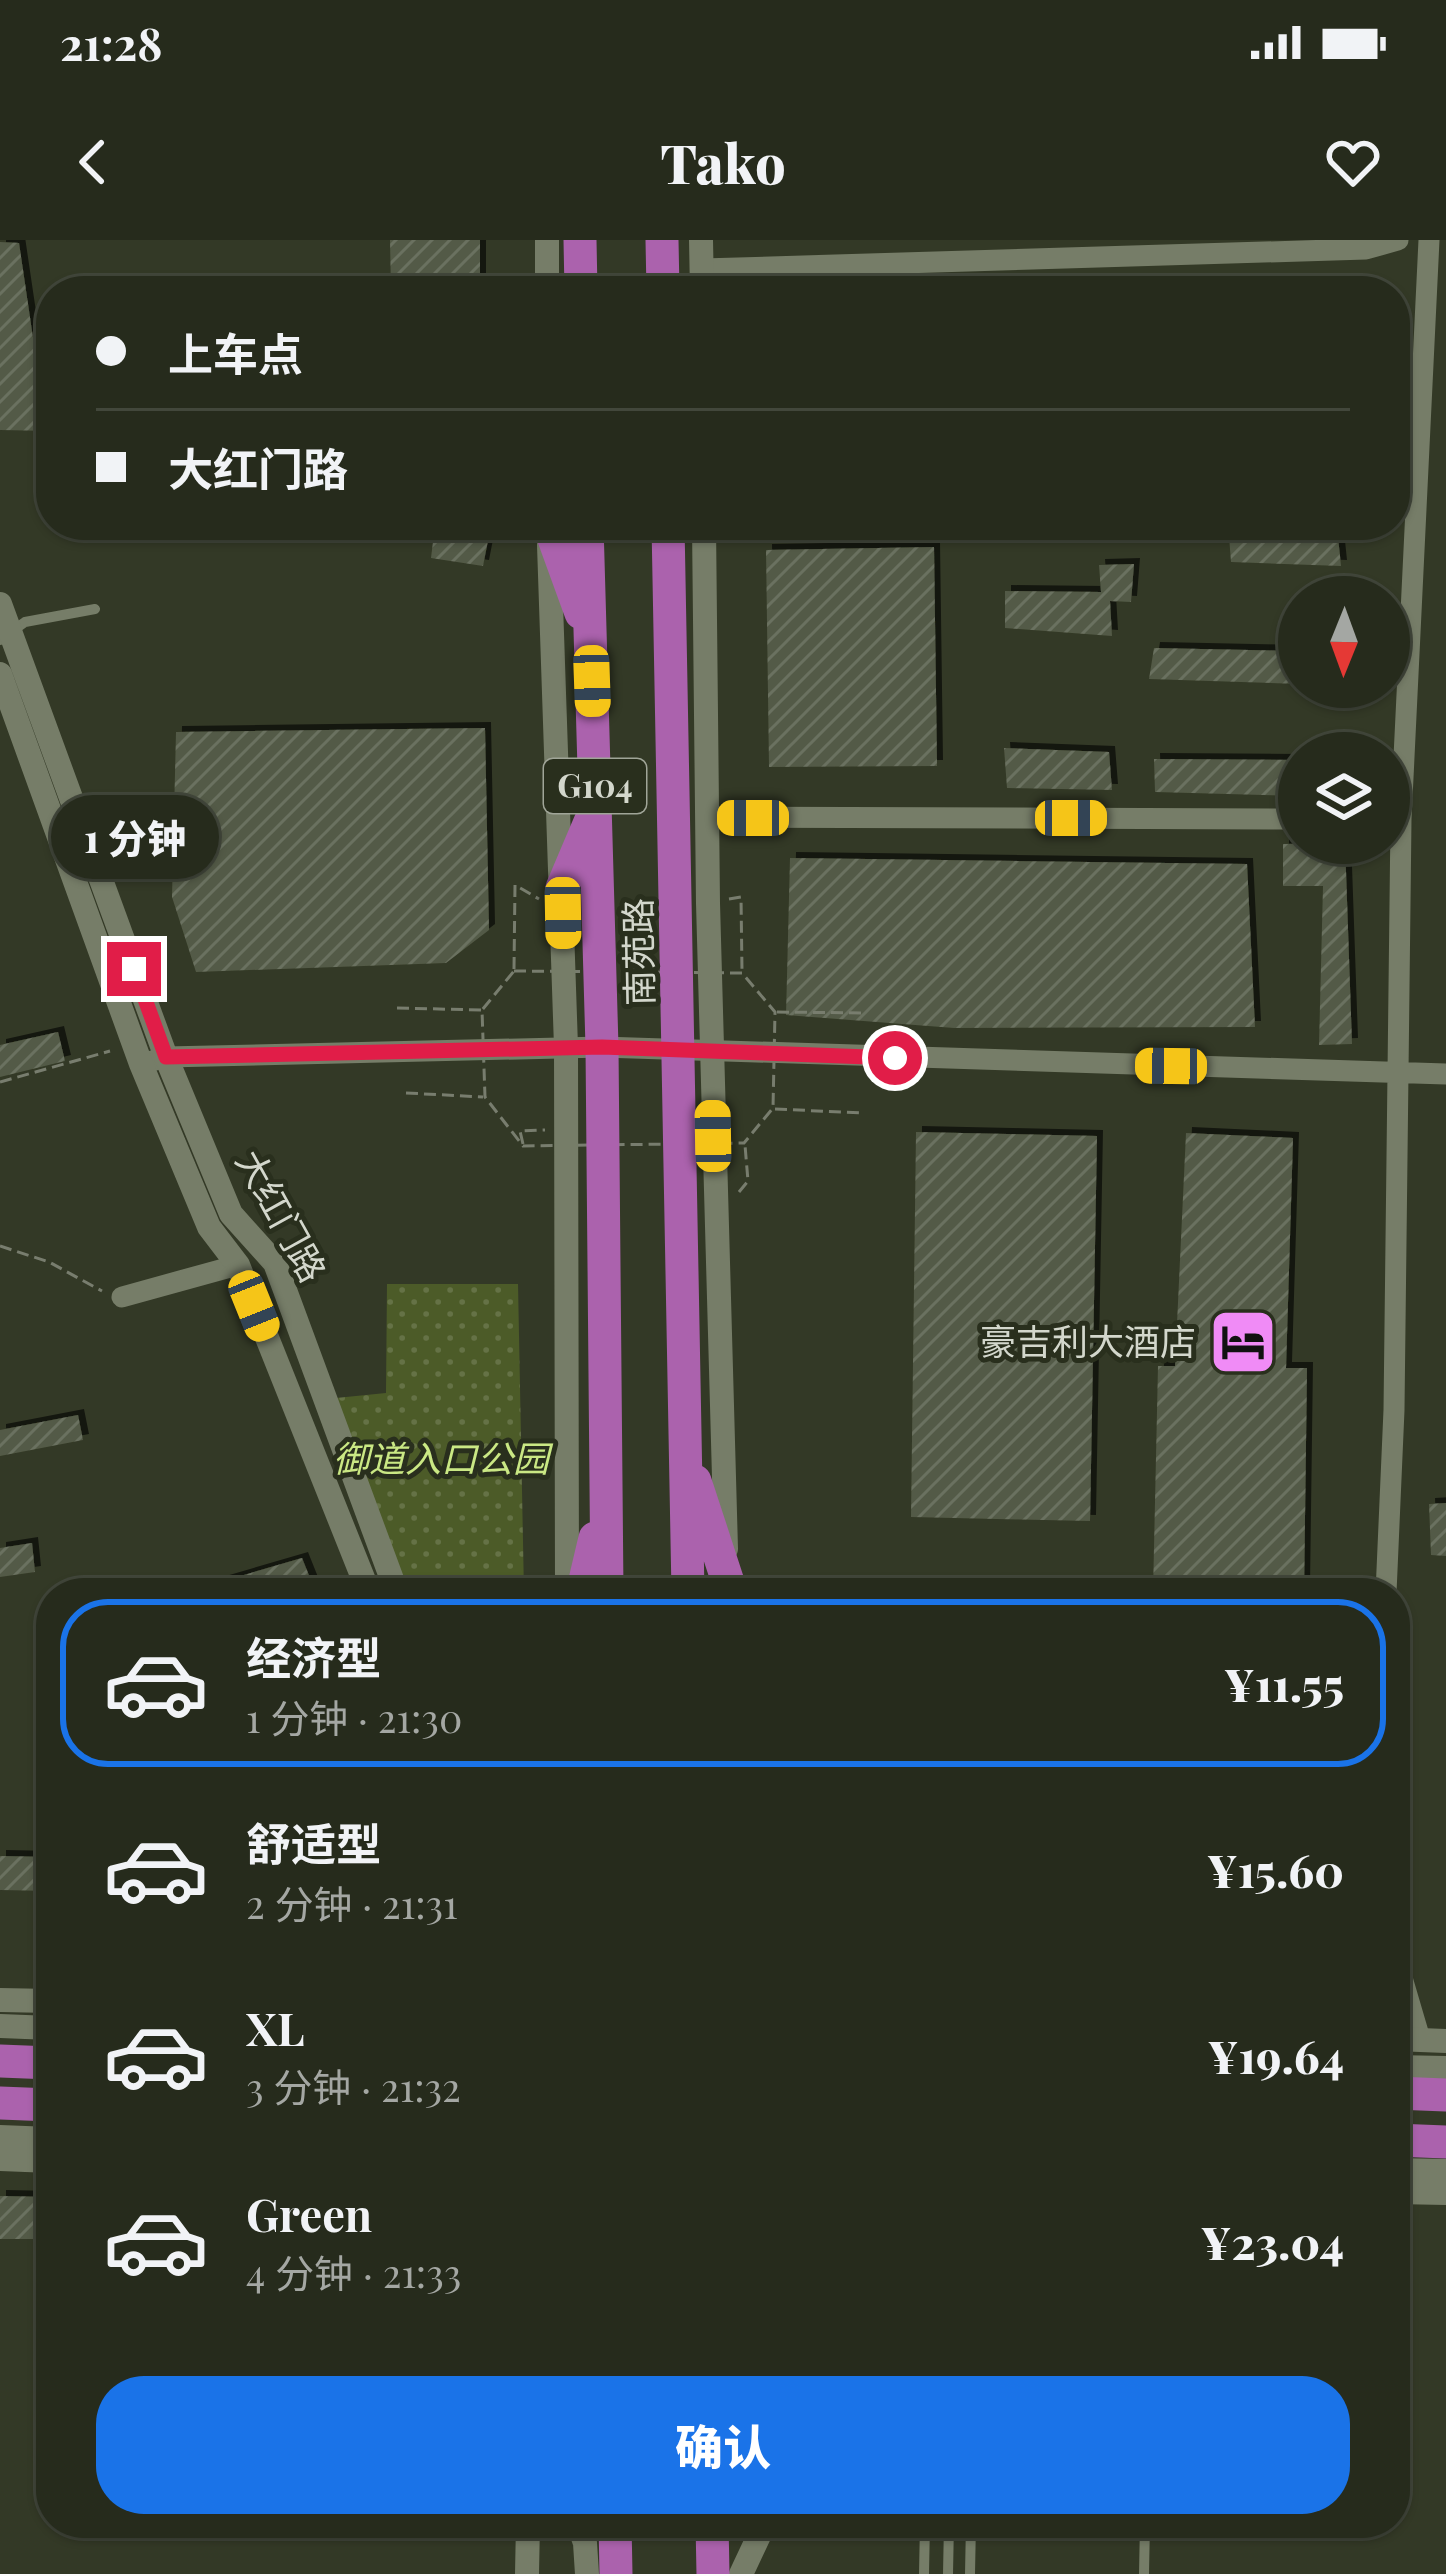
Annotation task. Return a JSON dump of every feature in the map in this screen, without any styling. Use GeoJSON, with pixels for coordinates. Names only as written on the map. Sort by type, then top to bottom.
{"type":"FeatureCollection","features":[{"type":"Feature","properties":{"kind":"highway"},"geometry":{"type":"LineString","coordinates":[[580,240],[581,276]]}},
{"type":"Feature","properties":{"kind":"highway"},"geometry":{"type":"LineString","coordinates":[[662,240],[663,276]]}},
{"type":"Feature","properties":{"kind":"highway"},"geometry":{"type":"LineString","coordinates":[[554,540],[590,639]]}},
{"type":"Feature","properties":{"kind":"highway","name":"南苑路"},"geometry":{"type":"LineString","coordinates":[[587,540],[602,1047],[607,1578]]}},
{"type":"Feature","properties":{"kind":"highway","name":"南苑路"},"geometry":{"type":"LineString","coordinates":[[669,540],[696,1052],[682,1442],[687,1578]]}},
{"type":"Feature","properties":{"kind":"highway"},"geometry":{"type":"LineString","coordinates":[[562,888],[595,809]]}},
{"type":"Feature","properties":{"kind":"highway"},"geometry":{"type":"LineString","coordinates":[[682,1442],[726,1578]]}},
{"type":"Feature","properties":{"kind":"highway"},"geometry":{"type":"LineString","coordinates":[[585,1578],[608,1478]]}},
{"type":"Feature","properties":{"kind":"highway"},"geometry":{"type":"LineString","coordinates":[[0,2061],[36,2062]]}},
{"type":"Feature","properties":{"kind":"highway"},"geometry":{"type":"LineString","coordinates":[[1410,2094],[1446,2095]]}},
{"type":"Feature","properties":{"kind":"highway"},"geometry":{"type":"LineString","coordinates":[[0,2103],[36,2104]]}},
{"type":"Feature","properties":{"kind":"highway"},"geometry":{"type":"LineString","coordinates":[[1410,2141],[1446,2142]]}},
{"type":"Feature","properties":{"kind":"highway"},"geometry":{"type":"LineString","coordinates":[[615,2538],[616,2574]]}},
{"type":"Feature","properties":{"kind":"highway"},"geometry":{"type":"LineString","coordinates":[[712,2538],[713,2574]]}},
{"type":"Feature","properties":{"kind":"street"},"geometry":{"type":"LineString","coordinates":[[547,240],[547,276]]}},
{"type":"Feature","properties":{"kind":"street"},"geometry":{"type":"LineString","coordinates":[[701,240],[702,276]]}},
{"type":"Feature","properties":{"kind":"street"},"geometry":{"type":"LineString","coordinates":[[788,276],[1366,249],[1398,240]]}},
{"type":"Feature","properties":{"kind":"street"},"geometry":{"type":"LineString","coordinates":[[1400,732],[1429,240]]}},
{"type":"Feature","properties":{"kind":"street"},"geometry":{"type":"LineString","coordinates":[[550,540],[566,1047],[567,1578]]}},
{"type":"Feature","properties":{"kind":"street"},"geometry":{"type":"LineString","coordinates":[[704,540],[707,818],[696,1052],[728,1578]]}},
{"type":"Feature","properties":{"kind":"street","name":"大红门路"},"geometry":{"type":"LineString","coordinates":[[0,604],[6,638],[209,1227],[238,1265],[363,1578]]}},
{"type":"Feature","properties":{"kind":"street","name":"大红门路"},"geometry":{"type":"LineString","coordinates":[[2,682],[148,1055],[231,1214],[275,1263],[391,1578]]}},
{"type":"Feature","properties":{"kind":"street"},"geometry":{"type":"LineString","coordinates":[[707,818],[1278,819]]}},
{"type":"Feature","properties":{"kind":"street"},"geometry":{"type":"LineString","coordinates":[[1387,1578],[1401,1072],[1396,864]]}},
{"type":"Feature","properties":{"kind":"street"},"geometry":{"type":"LineString","coordinates":[[148,1055],[602,1047],[1446,1074]]}},
{"type":"Feature","properties":{"kind":"street"},"geometry":{"type":"LineString","coordinates":[[122,1297],[238,1265]]}},
{"type":"Feature","properties":{"kind":"street"},"geometry":{"type":"LineString","coordinates":[[0,2000],[36,2001]]}},
{"type":"Feature","properties":{"kind":"street"},"geometry":{"type":"LineString","coordinates":[[0,2026],[36,2027]]}},
{"type":"Feature","properties":{"kind":"street"},"geometry":{"type":"LineString","coordinates":[[1410,2039],[1446,2041]]}},
{"type":"Feature","properties":{"kind":"street"},"geometry":{"type":"LineString","coordinates":[[1410,2067],[1446,2068]]}},
{"type":"Feature","properties":{"kind":"street"},"geometry":{"type":"LineString","coordinates":[[0,2138],[36,2139]]}},
{"type":"Feature","properties":{"kind":"street"},"geometry":{"type":"LineString","coordinates":[[0,2159],[36,2160]]}},
{"type":"Feature","properties":{"kind":"street"},"geometry":{"type":"LineString","coordinates":[[1410,2170],[1446,2171]]}},
{"type":"Feature","properties":{"kind":"street"},"geometry":{"type":"LineString","coordinates":[[1410,2192],[1446,2193]]}},
{"type":"Feature","properties":{"kind":"street"},"geometry":{"type":"LineString","coordinates":[[526,2574],[527,2538]]}},
{"type":"Feature","properties":{"kind":"street"},"geometry":{"type":"LineString","coordinates":[[583,2538],[587,2574]]}},
{"type":"Feature","properties":{"kind":"street"},"geometry":{"type":"LineString","coordinates":[[742,2574],[757,2538]]}},
{"type":"Feature","properties":{"kind":"street"},"geometry":{"type":"LineString","coordinates":[[759,2574],[762,2538]]}},
{"type":"Feature","properties":{"kind":"lane"},"geometry":{"type":"LineString","coordinates":[[6,638],[25,622],[95,609]]}},
{"type":"Feature","properties":{"kind":"lane"},"geometry":{"type":"LineString","coordinates":[[924,2574],[925,2538]]}},
{"type":"Feature","properties":{"kind":"lane"},"geometry":{"type":"LineString","coordinates":[[948,2574],[949,2538]]}},
{"type":"Feature","properties":{"kind":"lane"},"geometry":{"type":"LineString","coordinates":[[970,2574],[971,2538]]}},
{"type":"Feature","properties":{"kind":"lane"},"geometry":{"type":"LineString","coordinates":[[1144,2574],[1145,2538]]}},
{"type":"Feature","properties":{"kind":"path"},"geometry":{"type":"LineString","coordinates":[[514,971],[515,886]]}},
{"type":"Feature","properties":{"kind":"path"},"geometry":{"type":"LineString","coordinates":[[741,897],[742,973]]}},
{"type":"Feature","properties":{"kind":"path"},"geometry":{"type":"LineString","coordinates":[[397,1008],[482,1010],[484,1097],[523,1146],[520,1131],[567,1129]]}},
{"type":"Feature","properties":{"kind":"path"},"geometry":{"type":"LineString","coordinates":[[775,1012],[868,1012]]}},
{"type":"Feature","properties":{"kind":"path"},"geometry":{"type":"LineString","coordinates":[[0,1082],[148,1055]]}},
{"type":"Feature","properties":{"kind":"path"},"geometry":{"type":"LineString","coordinates":[[406,1094],[484,1097]]}},
{"type":"Feature","properties":{"kind":"path"},"geometry":{"type":"LineString","coordinates":[[773,1108],[863,1113]]}},
{"type":"Feature","properties":{"kind":"path"},"geometry":{"type":"LineString","coordinates":[[744,1144],[748,1180]]}},
{"type":"Feature","properties":{"kind":"path"},"geometry":{"type":"LineString","coordinates":[[0,1246],[49,1262],[97,1290],[122,1297]]}},
{"type":"Feature","properties":{"kind":"green space","name":"御道入口公园"},"geometry":{"type":"Polygon","coordinates":[[[387,1284],[518,1284],[524,1578],[404,1578],[326,1399],[386,1393],[387,1284]]]}},
{"type":"Feature","properties":{"kind":"building"},"geometry":{"type":"Polygon","coordinates":[[[390,240],[480,240],[480,276],[391,276],[390,240]]]}},
{"type":"Feature","properties":{"kind":"building"},"geometry":{"type":"Polygon","coordinates":[[[0,242],[19,243],[36,358],[36,431],[0,430],[0,242]]]}},
{"type":"Feature","properties":{"kind":"building"},"geometry":{"type":"Polygon","coordinates":[[[433,540],[488,540],[483,566],[431,558],[433,540]]]}},
{"type":"Feature","properties":{"kind":"building"},"geometry":{"type":"Polygon","coordinates":[[[1229,540],[1338,540],[1341,566],[1231,562],[1229,540]]]}},
{"type":"Feature","properties":{"kind":"building"},"geometry":{"type":"Polygon","coordinates":[[[934,547],[937,766],[769,767],[766,550],[934,547]]]}},
{"type":"Feature","properties":{"kind":"building"},"geometry":{"type":"Polygon","coordinates":[[[1134,564],[1131,602],[1110,601],[1112,636],[1005,628],[1005,591],[1101,592],[1099,565],[1134,564]]]}},
{"type":"Feature","properties":{"kind":"building"},"geometry":{"type":"Polygon","coordinates":[[[1154,648],[1278,651],[1278,683],[1149,679],[1154,648]]]}},
{"type":"Feature","properties":{"kind":"building"},"geometry":{"type":"Polygon","coordinates":[[[485,728],[489,930],[446,963],[196,972],[172,897],[176,732],[485,728]]]}},
{"type":"Feature","properties":{"kind":"building"},"geometry":{"type":"Polygon","coordinates":[[[1004,748],[1109,752],[1112,790],[1007,788],[1004,748]]]}},
{"type":"Feature","properties":{"kind":"building"},"geometry":{"type":"Polygon","coordinates":[[[1154,759],[1278,760],[1278,795],[1155,792],[1154,759]]]}},
{"type":"Feature","properties":{"kind":"building"},"geometry":{"type":"Polygon","coordinates":[[[790,858],[1247,864],[1255,1027],[954,1028],[786,1015],[790,858]]]}},
{"type":"Feature","properties":{"kind":"building"},"geometry":{"type":"Polygon","coordinates":[[[1283,864],[1346,864],[1352,1044],[1319,1045],[1323,886],[1283,886],[1283,864]]]}},
{"type":"Feature","properties":{"kind":"building"},"geometry":{"type":"Polygon","coordinates":[[[58,1032],[65,1061],[0,1077],[0,1045],[58,1032]]]}},
{"type":"Feature","properties":{"kind":"building"},"geometry":{"type":"Polygon","coordinates":[[[916,1132],[1097,1136],[1090,1521],[911,1517],[916,1132]]]}},
{"type":"Feature","properties":{"kind":"building"},"geometry":{"type":"Polygon","coordinates":[[[1186,1133],[1293,1138],[1286,1368],[1307,1368],[1304,1578],[1153,1578],[1158,1366],[1175,1366],[1186,1133]]]}},
{"type":"Feature","properties":{"kind":"building"},"geometry":{"type":"Polygon","coordinates":[[[78,1415],[83,1440],[0,1456],[0,1430],[78,1415]]]}},
{"type":"Feature","properties":{"kind":"building"},"geometry":{"type":"Polygon","coordinates":[[[1446,1503],[1446,1556],[1431,1555],[1429,1504],[1446,1503]]]}},
{"type":"Feature","properties":{"kind":"building"},"geometry":{"type":"Polygon","coordinates":[[[32,1543],[35,1572],[0,1577],[0,1548],[32,1543]]]}},
{"type":"Feature","properties":{"kind":"building"},"geometry":{"type":"Polygon","coordinates":[[[302,1558],[310,1578],[234,1578],[302,1558]]]}},
{"type":"Feature","properties":{"kind":"building"},"geometry":{"type":"Polygon","coordinates":[[[0,1856],[36,1857],[36,1891],[0,1890],[0,1856]]]}},
{"type":"Feature","properties":{"kind":"building"},"geometry":{"type":"Polygon","coordinates":[[[0,2196],[36,2197],[36,2239],[0,2239],[0,2196]]]}},
{"type":"Feature","properties":{"kind":"place","name":"豪吉利大酒店"},"geometry":{"type":"Point","coordinates":[1243,1342]}},
{"type":"Feature","properties":{"kind":"route"},"geometry":{"type":"LineString","coordinates":[[134,969],[166,1057],[602,1047],[895,1058]]}}]}
